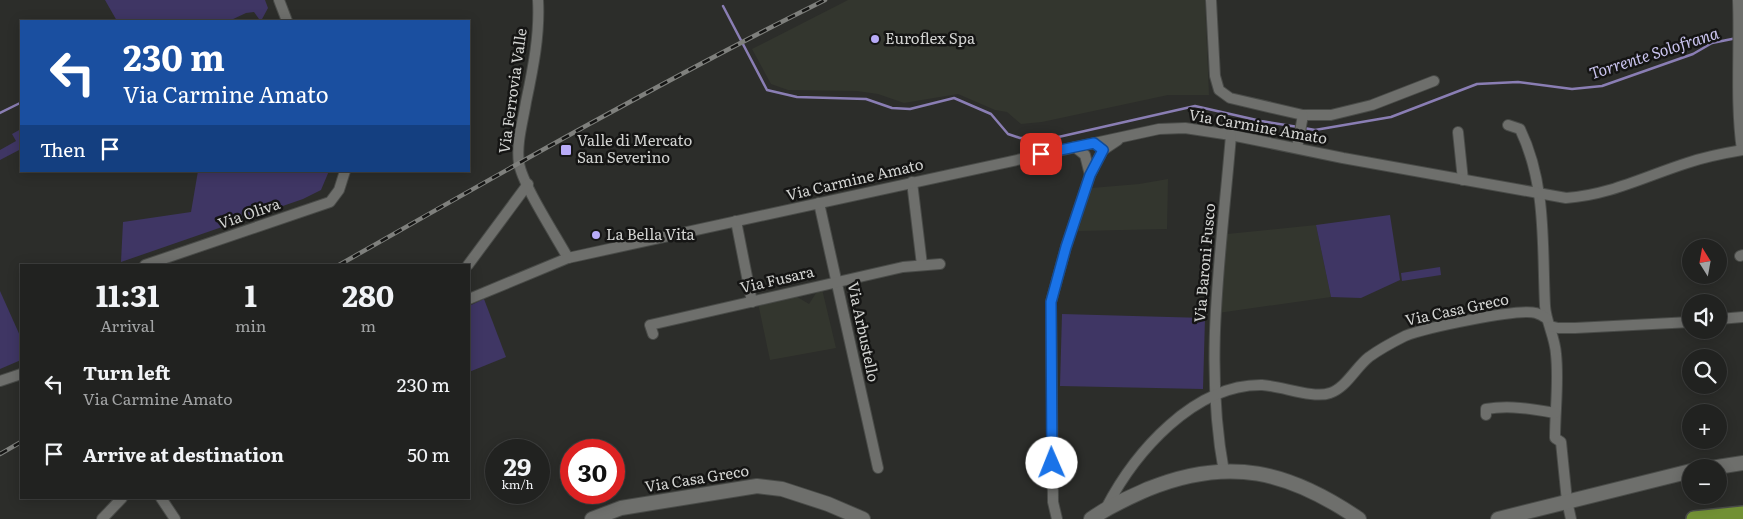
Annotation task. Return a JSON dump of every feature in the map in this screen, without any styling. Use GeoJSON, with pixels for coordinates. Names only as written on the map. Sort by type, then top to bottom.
{"type":"FeatureCollection","features":[{"type":"Feature","properties":{"kind":"highway"},"geometry":{"type":"LineString","coordinates":[[1694,519],[1743,514]]}},
{"type":"Feature","properties":{"kind":"main road"},"geometry":{"type":"LineString","coordinates":[[1727,465],[1743,462]]}},
{"type":"Feature","properties":{"kind":"main road"},"geometry":{"type":"LineString","coordinates":[[1091,519],[1106,508],[1173,479],[1190,474],[1242,471],[1274,476],[1315,492],[1360,519]]}},
{"type":"Feature","properties":{"kind":"main road"},"geometry":{"type":"LineString","coordinates":[[1498,519],[1682,473]]}},
{"type":"Feature","properties":{"kind":"main road","name":"Via Casa Greco"},"geometry":{"type":"LineString","coordinates":[[592,519],[621,508],[757,486],[782,489],[828,504],[863,519]]}},
{"type":"Feature","properties":{"kind":"street"},"geometry":{"type":"LineString","coordinates":[[278,0],[287,20]]}},
{"type":"Feature","properties":{"kind":"street","name":"Via Ferrovia Valle"},"geometry":{"type":"LineString","coordinates":[[538,0],[539,16],[532,73],[519,145],[519,163],[528,184],[568,258]]}},
{"type":"Feature","properties":{"kind":"street"},"geometry":{"type":"LineString","coordinates":[[1211,0],[1215,76],[1219,90],[1230,98],[1303,117],[1331,115],[1372,105],[1434,81]]}},
{"type":"Feature","properties":{"kind":"street"},"geometry":{"type":"LineString","coordinates":[[1738,0],[1742,150]]}},
{"type":"Feature","properties":{"kind":"street"},"geometry":{"type":"LineString","coordinates":[[1297,148],[1303,117]]}},
{"type":"Feature","properties":{"kind":"street"},"geometry":{"type":"LineString","coordinates":[[1508,125],[1520,129],[1526,141],[1540,195],[1548,322],[1558,366],[1555,438],[1561,442],[1567,501],[1572,519]]}},
{"type":"Feature","properties":{"kind":"street","name":"Via Carmine Amato"},"geometry":{"type":"LineString","coordinates":[[470,299],[568,258],[1159,129],[1185,128],[1231,135],[1540,195],[1566,198],[1599,194],[1628,186],[1688,162],[1742,150]]}},
{"type":"Feature","properties":{"kind":"street"},"geometry":{"type":"LineString","coordinates":[[1458,132],[1463,180]]}},
{"type":"Feature","properties":{"kind":"street","name":"Via Baroni Fusco"},"geometry":{"type":"LineString","coordinates":[[1224,472],[1215,394],[1214,350],[1216,290],[1231,135]]}},
{"type":"Feature","properties":{"kind":"street"},"geometry":{"type":"LineString","coordinates":[[1057,519],[1053,502],[1051,302],[1066,247],[1090,175],[1103,150],[1124,136]]}},
{"type":"Feature","properties":{"kind":"street"},"geometry":{"type":"LineString","coordinates":[[1085,156],[1088,149],[1094,143],[1103,150]]}},
{"type":"Feature","properties":{"kind":"street"},"geometry":{"type":"LineString","coordinates":[[1075,147],[1085,156],[1090,175]]}},
{"type":"Feature","properties":{"kind":"street","name":"Via Oliva"},"geometry":{"type":"LineString","coordinates":[[148,264],[330,202],[339,190],[345,172]]}},
{"type":"Feature","properties":{"kind":"street"},"geometry":{"type":"LineString","coordinates":[[912,182],[922,265]]}},
{"type":"Feature","properties":{"kind":"street"},"geometry":{"type":"LineString","coordinates":[[469,264],[528,184]]}},
{"type":"Feature","properties":{"kind":"street","name":"Via Arbustello"},"geometry":{"type":"LineString","coordinates":[[819,203],[878,468]]}},
{"type":"Feature","properties":{"kind":"street"},"geometry":{"type":"LineString","coordinates":[[736,221],[752,302]]}},
{"type":"Feature","properties":{"kind":"street","name":"Via Fusara"},"geometry":{"type":"LineString","coordinates":[[652,334],[650,325],[837,282],[922,265],[940,264]]}},
{"type":"Feature","properties":{"kind":"street","name":"Via Casa Greco"},"geometry":{"type":"LineString","coordinates":[[1215,394],[1237,386],[1258,385],[1312,393],[1330,393],[1345,382],[1369,358],[1406,336],[1421,331],[1514,313],[1535,312],[1558,328],[1682,322]]}},
{"type":"Feature","properties":{"kind":"street"},"geometry":{"type":"LineString","coordinates":[[1727,319],[1743,317]]}},
{"type":"Feature","properties":{"kind":"street"},"geometry":{"type":"LineString","coordinates":[[0,381],[20,374]]}},
{"type":"Feature","properties":{"kind":"street"},"geometry":{"type":"LineString","coordinates":[[1106,508],[1118,486],[1141,456],[1191,408],[1215,394]]}},
{"type":"Feature","properties":{"kind":"street"},"geometry":{"type":"LineString","coordinates":[[1486,415],[1486,409],[1498,407],[1518,407],[1555,413]]}},
{"type":"Feature","properties":{"kind":"street"},"geometry":{"type":"LineString","coordinates":[[102,519],[121,499]]}},
{"type":"Feature","properties":{"kind":"street"},"geometry":{"type":"LineString","coordinates":[[162,499],[175,519]]}},
{"type":"Feature","properties":{"kind":"street"},"geometry":{"type":"LineString","coordinates":[[1049,519],[1053,502]]}},
{"type":"Feature","properties":{"kind":"shaded area"},"geometry":{"type":"Polygon","coordinates":[[[105,0],[265,0],[268,8],[262,20],[257,20],[259,19],[254,12],[246,13],[231,20],[116,20],[105,0]]]}},
{"type":"Feature","properties":{"kind":"shaded area"},"geometry":{"type":"Polygon","coordinates":[[[848,0],[1205,0],[1209,95],[1168,95],[1042,122],[1021,124],[1007,112],[995,110],[958,94],[904,103],[878,94],[857,91],[788,90],[771,84],[752,49],[848,0]]]}},
{"type":"Feature","properties":{"kind":"shaded area"},"geometry":{"type":"Polygon","coordinates":[[[20,130],[20,150],[0,160],[0,150],[16,141],[12,134],[20,130]]]}},
{"type":"Feature","properties":{"kind":"shaded area"},"geometry":{"type":"Polygon","coordinates":[[[198,172],[329,172],[321,190],[303,199],[121,262],[123,222],[191,212],[198,172]]]}},
{"type":"Feature","properties":{"kind":"shaded area"},"geometry":{"type":"Polygon","coordinates":[[[1168,179],[1167,229],[1078,231],[1091,188],[1139,184],[1168,179]]]}},
{"type":"Feature","properties":{"kind":"shaded area"},"geometry":{"type":"Polygon","coordinates":[[[1390,215],[1400,280],[1361,298],[1331,297],[1316,225],[1390,215]]]}},
{"type":"Feature","properties":{"kind":"shaded area"},"geometry":{"type":"Polygon","coordinates":[[[1316,225],[1331,297],[1218,313],[1227,234],[1316,225]]]}},
{"type":"Feature","properties":{"kind":"shaded area"},"geometry":{"type":"Polygon","coordinates":[[[1440,267],[1441,275],[1402,281],[1401,273],[1440,267]]]}},
{"type":"Feature","properties":{"kind":"shaded area"},"geometry":{"type":"Polygon","coordinates":[[[822,289],[836,348],[770,360],[758,303],[794,295],[809,304],[818,290],[822,289]]]}},
{"type":"Feature","properties":{"kind":"shaded area"},"geometry":{"type":"Polygon","coordinates":[[[0,291],[20,336],[20,360],[0,369],[0,291]]]}},
{"type":"Feature","properties":{"kind":"shaded area"},"geometry":{"type":"Polygon","coordinates":[[[484,299],[506,357],[470,372],[470,306],[484,299]]]}},
{"type":"Feature","properties":{"kind":"shaded area"},"geometry":{"type":"Polygon","coordinates":[[[1062,314],[1205,318],[1203,389],[1060,386],[1062,314]]]}},
{"type":"Feature","properties":{"kind":"waterway","name":"Torrente Solofrana"},"geometry":{"type":"LineString","coordinates":[[723,6],[767,90],[797,97],[866,99],[892,108],[910,109],[954,98],[991,114],[1008,134],[1020,138],[1054,138],[1195,106],[1261,121],[1298,127]]}},
{"type":"Feature","properties":{"kind":"waterway","name":"Torrente Solofrana"},"geometry":{"type":"LineString","coordinates":[[1304,128],[1315,130],[1391,117],[1477,84],[1518,82],[1572,89],[1602,86],[1693,54],[1712,43],[1737,38]]}},
{"type":"Feature","properties":{"kind":"waterway"},"geometry":{"type":"LineString","coordinates":[[0,113],[20,103]]}},
{"type":"Feature","properties":{"kind":"railway"},"geometry":{"type":"LineString","coordinates":[[341,264],[641,96],[825,0]]}},
{"type":"Feature","properties":{"kind":"railway"},"geometry":{"type":"LineString","coordinates":[[0,454],[20,443]]}},
{"type":"Feature","properties":{"kind":"place","name":"Euroflex Spa"},"geometry":{"type":"Point","coordinates":[875,39]}},
{"type":"Feature","properties":{"kind":"place","name":"Valle di Mercato San Severino"},"geometry":{"type":"Point","coordinates":[566,150]}},
{"type":"Feature","properties":{"kind":"place","name":"La Bella Vita"},"geometry":{"type":"Point","coordinates":[596,235]}},
{"type":"Feature","properties":{"kind":"route"},"geometry":{"type":"LineString","coordinates":[[1041,154],[1094,143],[1103,150],[1090,175],[1066,247],[1051,302],[1052,463]]}}]}
